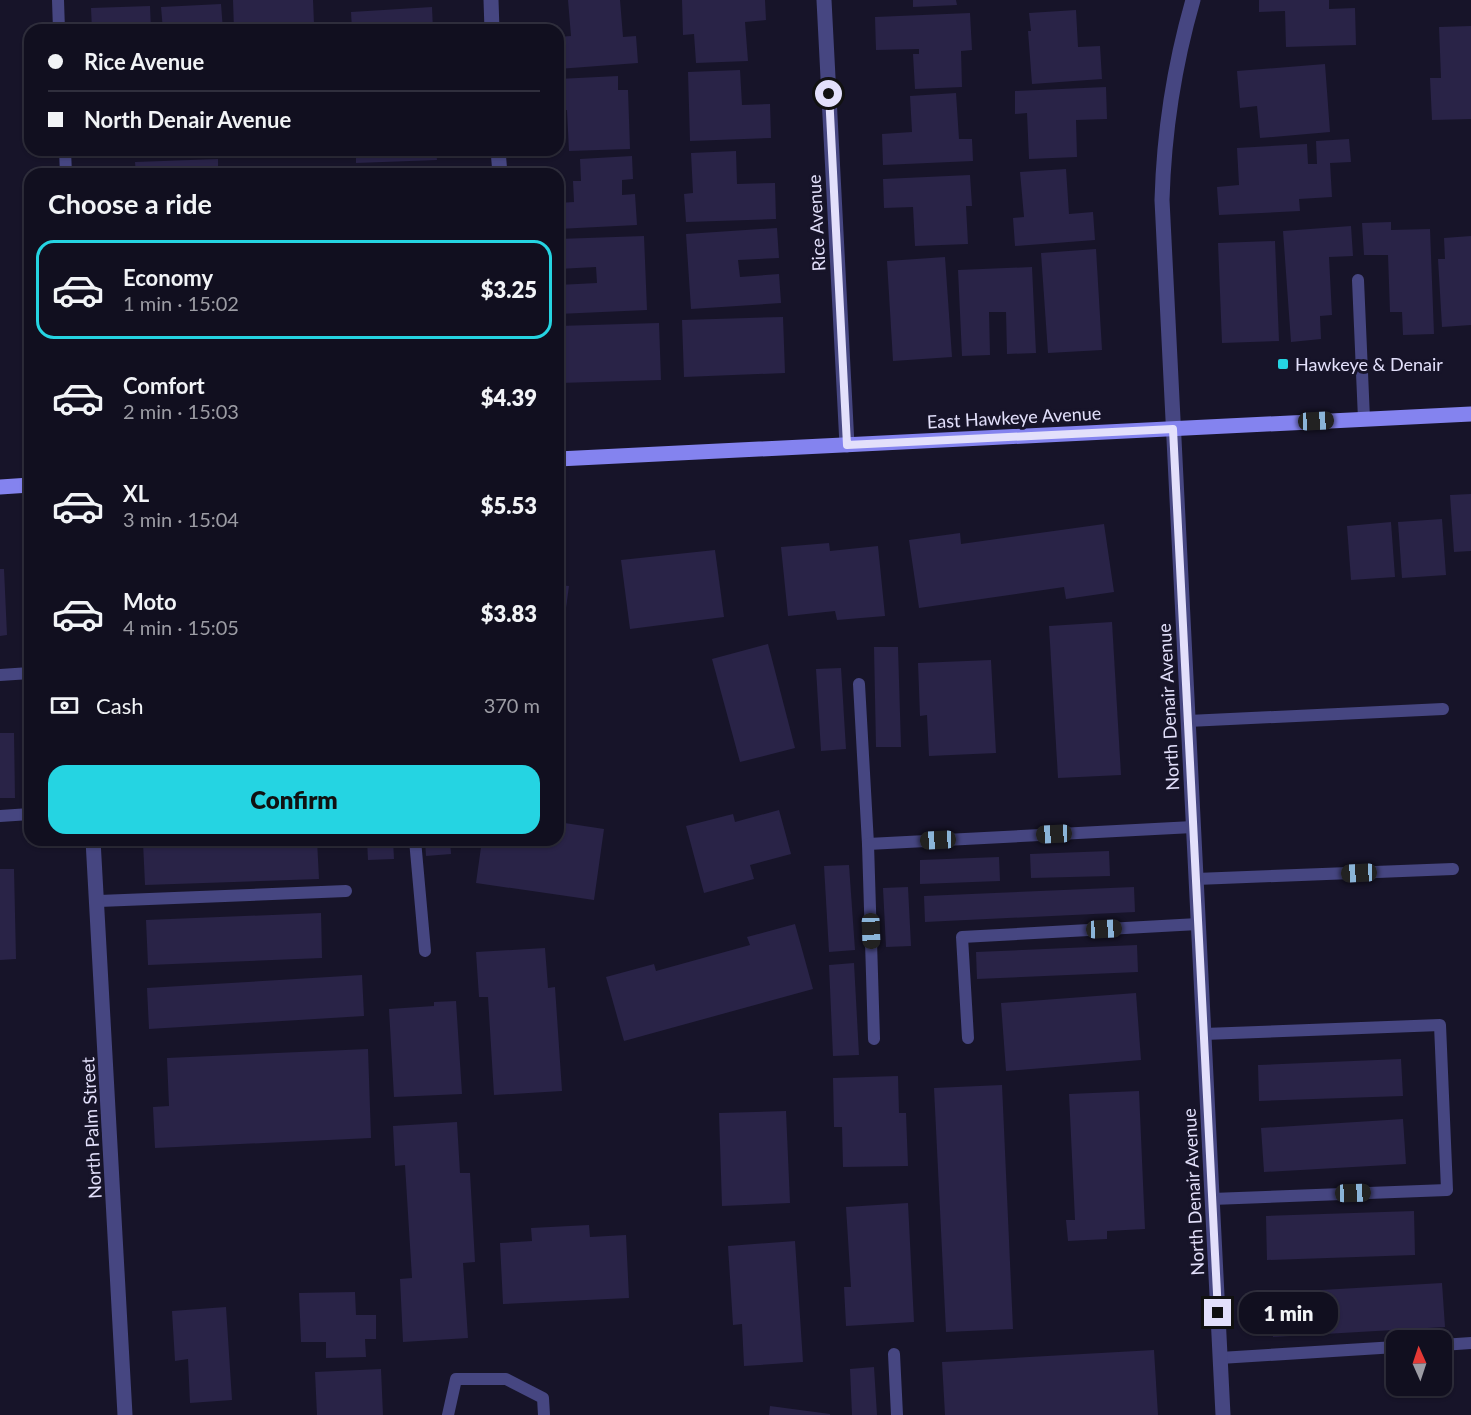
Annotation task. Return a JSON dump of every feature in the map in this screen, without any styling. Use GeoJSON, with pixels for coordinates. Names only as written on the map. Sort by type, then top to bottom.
{"type":"FeatureCollection","features":[{"type":"Feature","properties":{"kind":"street"},"geometry":{"type":"LineString","coordinates":[[491,0],[492,24]]}},
{"type":"Feature","properties":{"kind":"street","name":"Rice Avenue"},"geometry":{"type":"LineString","coordinates":[[824,0],[847,445]]}},
{"type":"Feature","properties":{"kind":"street","name":"North Denair Avenue"},"geometry":{"type":"LineString","coordinates":[[1193,0],[1174,74],[1163,169],[1163,231],[1223,1415]]}},
{"type":"Feature","properties":{"kind":"street","name":"East Hawkeye Avenue"},"geometry":{"type":"LineString","coordinates":[[564,459],[1471,414]]}},
{"type":"Feature","properties":{"kind":"street"},"geometry":{"type":"LineString","coordinates":[[0,487],[24,485]]}},
{"type":"Feature","properties":{"kind":"street","name":"North Palm Street"},"geometry":{"type":"LineString","coordinates":[[94,846],[99,901],[125,1415]]}},
{"type":"Feature","properties":{"kind":"lane"},"geometry":{"type":"LineString","coordinates":[[58,0],[59,24]]}},
{"type":"Feature","properties":{"kind":"lane"},"geometry":{"type":"LineString","coordinates":[[1358,280],[1364,419]]}},
{"type":"Feature","properties":{"kind":"lane"},"geometry":{"type":"LineString","coordinates":[[0,675],[24,673]]}},
{"type":"Feature","properties":{"kind":"lane"},"geometry":{"type":"LineString","coordinates":[[859,684],[868,844],[874,1039]]}},
{"type":"Feature","properties":{"kind":"lane"},"geometry":{"type":"LineString","coordinates":[[1188,721],[1443,710]]}},
{"type":"Feature","properties":{"kind":"lane"},"geometry":{"type":"LineString","coordinates":[[0,816],[24,814]]}},
{"type":"Feature","properties":{"kind":"lane"},"geometry":{"type":"LineString","coordinates":[[868,844],[1193,827]]}},
{"type":"Feature","properties":{"kind":"lane"},"geometry":{"type":"LineString","coordinates":[[416,846],[425,951]]}},
{"type":"Feature","properties":{"kind":"lane"},"geometry":{"type":"LineString","coordinates":[[1196,879],[1453,869]]}},
{"type":"Feature","properties":{"kind":"lane"},"geometry":{"type":"LineString","coordinates":[[99,901],[346,891]]}},
{"type":"Feature","properties":{"kind":"lane"},"geometry":{"type":"LineString","coordinates":[[968,1038],[962,937],[1198,924]]}},
{"type":"Feature","properties":{"kind":"lane"},"geometry":{"type":"LineString","coordinates":[[1204,1034],[1440,1025],[1447,1190],[1212,1199]]}},
{"type":"Feature","properties":{"kind":"lane"},"geometry":{"type":"LineString","coordinates":[[1452,1344],[1471,1343]]}},
{"type":"Feature","properties":{"kind":"lane"},"geometry":{"type":"LineString","coordinates":[[1220,1358],[1386,1348]]}},
{"type":"Feature","properties":{"kind":"lane"},"geometry":{"type":"LineString","coordinates":[[894,1354],[897,1415]]}},
{"type":"Feature","properties":{"kind":"lane"},"geometry":{"type":"LineString","coordinates":[[448,1415],[456,1379],[506,1379],[543,1398],[544,1415]]}},
{"type":"Feature","properties":{"kind":"building"},"geometry":{"type":"Polygon","coordinates":[[[233,0],[313,0],[314,24],[234,24],[233,0]]]}},
{"type":"Feature","properties":{"kind":"building"},"geometry":{"type":"Polygon","coordinates":[[[568,0],[620,0],[623,37],[636,36],[638,63],[564,69],[564,37],[571,36],[568,0]]]}},
{"type":"Feature","properties":{"kind":"building"},"geometry":{"type":"Polygon","coordinates":[[[682,0],[765,0],[766,20],[745,22],[748,61],[696,63],[694,34],[683,35],[682,0]]]}},
{"type":"Feature","properties":{"kind":"building"},"geometry":{"type":"Polygon","coordinates":[[[913,0],[956,0],[957,5],[913,7],[913,0]]]}},
{"type":"Feature","properties":{"kind":"building"},"geometry":{"type":"Polygon","coordinates":[[[1259,0],[1329,0],[1329,9],[1355,8],[1356,45],[1286,47],[1285,11],[1259,12],[1259,0]]]}},
{"type":"Feature","properties":{"kind":"building"},"geometry":{"type":"Polygon","coordinates":[[[221,4],[223,24],[162,24],[161,7],[221,4]]]}},
{"type":"Feature","properties":{"kind":"building"},"geometry":{"type":"Polygon","coordinates":[[[150,6],[151,24],[92,24],[91,8],[150,6]]]}},
{"type":"Feature","properties":{"kind":"building"},"geometry":{"type":"Polygon","coordinates":[[[432,7],[433,24],[352,24],[351,12],[432,7]]]}},
{"type":"Feature","properties":{"kind":"building"},"geometry":{"type":"Polygon","coordinates":[[[1076,10],[1078,47],[1100,46],[1102,79],[1032,84],[1029,13],[1076,10]]]}},
{"type":"Feature","properties":{"kind":"building"},"geometry":{"type":"Polygon","coordinates":[[[970,13],[972,50],[961,51],[962,87],[915,89],[913,54],[919,54],[919,49],[876,50],[875,17],[970,13]]]}},
{"type":"Feature","properties":{"kind":"building"},"geometry":{"type":"Polygon","coordinates":[[[1471,26],[1471,119],[1432,120],[1430,78],[1441,78],[1439,27],[1471,26]]]}},
{"type":"Feature","properties":{"kind":"building"},"geometry":{"type":"Polygon","coordinates":[[[1325,64],[1330,132],[1260,138],[1257,106],[1240,108],[1237,71],[1325,64]]]}},
{"type":"Feature","properties":{"kind":"building"},"geometry":{"type":"Polygon","coordinates":[[[740,70],[742,105],[770,104],[771,138],[690,141],[688,72],[740,70]]]}},
{"type":"Feature","properties":{"kind":"building"},"geometry":{"type":"Polygon","coordinates":[[[618,76],[618,90],[628,90],[630,149],[569,151],[567,110],[564,110],[564,79],[618,76]]]}},
{"type":"Feature","properties":{"kind":"building"},"geometry":{"type":"Polygon","coordinates":[[[1106,87],[1107,119],[1076,120],[1077,157],[1029,159],[1027,113],[1015,114],[1015,91],[1106,87]]]}},
{"type":"Feature","properties":{"kind":"building"},"geometry":{"type":"Polygon","coordinates":[[[956,93],[959,139],[972,139],[973,161],[883,165],[882,134],[912,132],[910,96],[956,93]]]}},
{"type":"Feature","properties":{"kind":"building"},"geometry":{"type":"Polygon","coordinates":[[[1349,139],[1351,162],[1330,163],[1332,197],[1299,199],[1300,211],[1219,215],[1217,187],[1239,185],[1237,148],[1307,144],[1308,164],[1317,164],[1316,141],[1349,139]]]}},
{"type":"Feature","properties":{"kind":"building"},"geometry":{"type":"Polygon","coordinates":[[[736,151],[737,184],[775,183],[776,219],[686,222],[684,194],[693,193],[691,153],[736,151]]]}},
{"type":"Feature","properties":{"kind":"building"},"geometry":{"type":"Polygon","coordinates":[[[356,156],[437,156],[437,160],[356,163],[356,156]]]}},
{"type":"Feature","properties":{"kind":"building"},"geometry":{"type":"Polygon","coordinates":[[[632,156],[633,179],[622,180],[622,195],[635,194],[637,225],[564,229],[564,203],[574,202],[573,181],[581,181],[580,159],[632,156]]]}},
{"type":"Feature","properties":{"kind":"building"},"geometry":{"type":"Polygon","coordinates":[[[218,159],[218,168],[136,168],[135,162],[218,159]]]}},
{"type":"Feature","properties":{"kind":"building"},"geometry":{"type":"Polygon","coordinates":[[[270,166],[270,168],[242,168],[270,166]]]}},
{"type":"Feature","properties":{"kind":"building"},"geometry":{"type":"Polygon","coordinates":[[[1066,169],[1069,214],[1093,212],[1095,240],[1015,246],[1013,218],[1024,217],[1020,172],[1066,169]]]}},
{"type":"Feature","properties":{"kind":"building"},"geometry":{"type":"Polygon","coordinates":[[[970,175],[972,206],[966,206],[968,244],[915,246],[913,207],[884,208],[883,179],[970,175]]]}},
{"type":"Feature","properties":{"kind":"building"},"geometry":{"type":"Polygon","coordinates":[[[1391,222],[1391,230],[1430,229],[1434,334],[1403,335],[1402,312],[1390,312],[1388,255],[1364,255],[1362,223],[1391,222]]]}},
{"type":"Feature","properties":{"kind":"building"},"geometry":{"type":"Polygon","coordinates":[[[1351,226],[1353,256],[1329,257],[1332,315],[1320,316],[1321,339],[1291,342],[1283,231],[1351,226]]]}},
{"type":"Feature","properties":{"kind":"building"},"geometry":{"type":"Polygon","coordinates":[[[777,228],[779,258],[738,260],[740,277],[779,274],[781,303],[691,309],[686,234],[777,228]]]}},
{"type":"Feature","properties":{"kind":"building"},"geometry":{"type":"Polygon","coordinates":[[[644,236],[647,310],[564,314],[564,285],[597,283],[596,267],[564,269],[564,239],[644,236]]]}},
{"type":"Feature","properties":{"kind":"building"},"geometry":{"type":"Polygon","coordinates":[[[1471,236],[1471,325],[1442,327],[1438,259],[1445,259],[1444,238],[1471,236]]]}},
{"type":"Feature","properties":{"kind":"building"},"geometry":{"type":"Polygon","coordinates":[[[1275,241],[1279,341],[1222,343],[1218,243],[1275,241]]]}},
{"type":"Feature","properties":{"kind":"building"},"geometry":{"type":"Polygon","coordinates":[[[1096,249],[1102,350],[1048,353],[1041,253],[1096,249]]]}},
{"type":"Feature","properties":{"kind":"building"},"geometry":{"type":"Polygon","coordinates":[[[945,257],[952,357],[893,361],[887,261],[945,257]]]}},
{"type":"Feature","properties":{"kind":"building"},"geometry":{"type":"Polygon","coordinates":[[[1032,267],[1036,353],[1007,354],[1006,312],[989,312],[990,355],[962,356],[958,270],[1032,267]]]}},
{"type":"Feature","properties":{"kind":"building"},"geometry":{"type":"Polygon","coordinates":[[[783,317],[785,373],[684,377],[682,320],[783,317]]]}},
{"type":"Feature","properties":{"kind":"building"},"geometry":{"type":"Polygon","coordinates":[[[659,323],[661,380],[564,383],[564,326],[659,323]]]}},
{"type":"Feature","properties":{"kind":"building"},"geometry":{"type":"Polygon","coordinates":[[[1471,494],[1471,551],[1454,552],[1450,495],[1471,494]]]}},
{"type":"Feature","properties":{"kind":"building"},"geometry":{"type":"Polygon","coordinates":[[[1442,519],[1446,575],[1402,578],[1398,522],[1442,519]]]}},
{"type":"Feature","properties":{"kind":"building"},"geometry":{"type":"Polygon","coordinates":[[[1391,522],[1395,577],[1351,580],[1347,526],[1391,522]]]}},
{"type":"Feature","properties":{"kind":"building"},"geometry":{"type":"Polygon","coordinates":[[[1104,524],[1114,592],[1066,599],[1064,587],[919,608],[909,540],[960,533],[961,544],[1104,524]]]}},
{"type":"Feature","properties":{"kind":"building"},"geometry":{"type":"Polygon","coordinates":[[[829,543],[830,551],[878,546],[885,616],[837,620],[835,611],[788,616],[781,547],[829,543]]]}},
{"type":"Feature","properties":{"kind":"building"},"geometry":{"type":"Polygon","coordinates":[[[715,550],[724,617],[630,629],[621,560],[715,550]]]}},
{"type":"Feature","properties":{"kind":"building"},"geometry":{"type":"Polygon","coordinates":[[[0,569],[4,569],[7,635],[0,636],[0,569]]]}},
{"type":"Feature","properties":{"kind":"building"},"geometry":{"type":"Polygon","coordinates":[[[564,586],[569,586],[564,622],[564,586]]]}},
{"type":"Feature","properties":{"kind":"building"},"geometry":{"type":"Polygon","coordinates":[[[1112,622],[1121,775],[1058,778],[1049,626],[1112,622]]]}},
{"type":"Feature","properties":{"kind":"building"},"geometry":{"type":"Polygon","coordinates":[[[768,644],[795,748],[740,762],[712,659],[768,644]]]}},
{"type":"Feature","properties":{"kind":"building"},"geometry":{"type":"Polygon","coordinates":[[[874,647],[898,647],[901,747],[876,747],[874,647]]]}},
{"type":"Feature","properties":{"kind":"building"},"geometry":{"type":"Polygon","coordinates":[[[991,660],[996,753],[929,756],[927,715],[920,716],[918,663],[991,660]]]}},
{"type":"Feature","properties":{"kind":"building"},"geometry":{"type":"Polygon","coordinates":[[[841,668],[846,749],[821,751],[816,669],[841,668]]]}},
{"type":"Feature","properties":{"kind":"building"},"geometry":{"type":"Polygon","coordinates":[[[0,733],[14,733],[15,798],[0,798],[0,733]]]}},
{"type":"Feature","properties":{"kind":"building"},"geometry":{"type":"Polygon","coordinates":[[[779,810],[791,854],[750,865],[754,879],[704,893],[686,826],[733,814],[735,822],[779,810]]]}},
{"type":"Feature","properties":{"kind":"building"},"geometry":{"type":"Polygon","coordinates":[[[564,823],[604,829],[594,900],[476,883],[481,846],[564,846],[564,823]]]}},
{"type":"Feature","properties":{"kind":"building"},"geometry":{"type":"Polygon","coordinates":[[[143,846],[317,846],[319,879],[145,885],[143,846]]]}},
{"type":"Feature","properties":{"kind":"building"},"geometry":{"type":"Polygon","coordinates":[[[367,846],[393,846],[394,859],[368,860],[367,846]]]}},
{"type":"Feature","properties":{"kind":"building"},"geometry":{"type":"Polygon","coordinates":[[[425,846],[450,846],[451,854],[426,856],[425,846]]]}},
{"type":"Feature","properties":{"kind":"building"},"geometry":{"type":"Polygon","coordinates":[[[1109,851],[1110,876],[1031,878],[1030,854],[1109,851]]]}},
{"type":"Feature","properties":{"kind":"building"},"geometry":{"type":"Polygon","coordinates":[[[999,857],[1000,881],[920,884],[920,860],[999,857]]]}},
{"type":"Feature","properties":{"kind":"building"},"geometry":{"type":"Polygon","coordinates":[[[849,865],[855,950],[829,952],[824,866],[849,865]]]}},
{"type":"Feature","properties":{"kind":"building"},"geometry":{"type":"Polygon","coordinates":[[[0,869],[14,869],[16,959],[0,960],[0,869]]]}},
{"type":"Feature","properties":{"kind":"building"},"geometry":{"type":"Polygon","coordinates":[[[908,887],[911,946],[886,947],[883,888],[908,887]]]}},
{"type":"Feature","properties":{"kind":"building"},"geometry":{"type":"Polygon","coordinates":[[[1134,887],[1135,912],[925,922],[924,896],[1134,887]]]}},
{"type":"Feature","properties":{"kind":"building"},"geometry":{"type":"Polygon","coordinates":[[[321,913],[322,958],[148,965],[146,920],[321,913]]]}},
{"type":"Feature","properties":{"kind":"building"},"geometry":{"type":"Polygon","coordinates":[[[795,924],[813,989],[624,1041],[606,977],[654,964],[656,971],[750,945],[747,937],[795,924]]]}},
{"type":"Feature","properties":{"kind":"building"},"geometry":{"type":"Polygon","coordinates":[[[1137,945],[1138,972],[977,979],[976,952],[1137,945]]]}},
{"type":"Feature","properties":{"kind":"building"},"geometry":{"type":"Polygon","coordinates":[[[545,948],[548,988],[555,987],[562,1091],[494,1095],[488,997],[479,997],[476,952],[545,948]]]}},
{"type":"Feature","properties":{"kind":"building"},"geometry":{"type":"Polygon","coordinates":[[[854,963],[859,1055],[833,1056],[829,965],[854,963]]]}},
{"type":"Feature","properties":{"kind":"building"},"geometry":{"type":"Polygon","coordinates":[[[362,975],[364,1016],[149,1029],[147,988],[362,975]]]}},
{"type":"Feature","properties":{"kind":"building"},"geometry":{"type":"Polygon","coordinates":[[[1136,993],[1141,1060],[1006,1071],[1001,1003],[1136,993]]]}},
{"type":"Feature","properties":{"kind":"building"},"geometry":{"type":"Polygon","coordinates":[[[456,1001],[462,1094],[394,1097],[389,1009],[434,1006],[434,1002],[456,1001]]]}},
{"type":"Feature","properties":{"kind":"building"},"geometry":{"type":"Polygon","coordinates":[[[368,1049],[371,1138],[155,1148],[153,1107],[169,1106],[167,1058],[368,1049]]]}},
{"type":"Feature","properties":{"kind":"building"},"geometry":{"type":"Polygon","coordinates":[[[1401,1059],[1403,1096],[1259,1101],[1258,1065],[1401,1059]]]}},
{"type":"Feature","properties":{"kind":"building"},"geometry":{"type":"Polygon","coordinates":[[[898,1076],[899,1113],[906,1113],[908,1166],[843,1167],[842,1127],[834,1127],[833,1078],[898,1076]]]}},
{"type":"Feature","properties":{"kind":"building"},"geometry":{"type":"Polygon","coordinates":[[[1002,1085],[1013,1329],[946,1332],[934,1088],[1002,1085]]]}},
{"type":"Feature","properties":{"kind":"building"},"geometry":{"type":"Polygon","coordinates":[[[1139,1091],[1145,1229],[1107,1231],[1107,1239],[1068,1241],[1066,1220],[1075,1220],[1069,1094],[1139,1091]]]}},
{"type":"Feature","properties":{"kind":"building"},"geometry":{"type":"Polygon","coordinates":[[[786,1111],[790,1203],[722,1206],[719,1113],[786,1111]]]}},
{"type":"Feature","properties":{"kind":"building"},"geometry":{"type":"Polygon","coordinates":[[[1403,1119],[1406,1164],[1264,1172],[1261,1128],[1403,1119]]]}},
{"type":"Feature","properties":{"kind":"building"},"geometry":{"type":"Polygon","coordinates":[[[457,1122],[460,1173],[470,1173],[475,1262],[463,1263],[468,1338],[403,1342],[400,1279],[412,1278],[405,1165],[395,1166],[393,1126],[457,1122]]]}},
{"type":"Feature","properties":{"kind":"building"},"geometry":{"type":"Polygon","coordinates":[[[908,1203],[914,1322],[846,1326],[844,1287],[851,1287],[846,1207],[908,1203]]]}},
{"type":"Feature","properties":{"kind":"building"},"geometry":{"type":"Polygon","coordinates":[[[1414,1211],[1415,1255],[1267,1260],[1266,1216],[1414,1211]]]}},
{"type":"Feature","properties":{"kind":"building"},"geometry":{"type":"Polygon","coordinates":[[[589,1225],[590,1237],[626,1235],[629,1298],[503,1304],[500,1243],[532,1241],[531,1228],[589,1225]]]}},
{"type":"Feature","properties":{"kind":"building"},"geometry":{"type":"Polygon","coordinates":[[[795,1241],[803,1362],[744,1366],[742,1324],[733,1325],[728,1246],[795,1241]]]}},
{"type":"Feature","properties":{"kind":"building"},"geometry":{"type":"Polygon","coordinates":[[[1442,1283],[1445,1327],[1273,1337],[1270,1293],[1442,1283]]]}},
{"type":"Feature","properties":{"kind":"building"},"geometry":{"type":"Polygon","coordinates":[[[355,1292],[356,1315],[376,1315],[376,1339],[365,1339],[366,1357],[326,1358],[326,1342],[301,1342],[299,1293],[355,1292]]]}},
{"type":"Feature","properties":{"kind":"building"},"geometry":{"type":"Polygon","coordinates":[[[226,1307],[232,1400],[190,1403],[188,1359],[175,1361],[172,1311],[226,1307]]]}},
{"type":"Feature","properties":{"kind":"building"},"geometry":{"type":"Polygon","coordinates":[[[1154,1350],[1158,1415],[945,1415],[942,1362],[1154,1350]]]}},
{"type":"Feature","properties":{"kind":"building"},"geometry":{"type":"Polygon","coordinates":[[[874,1367],[877,1415],[852,1415],[850,1369],[874,1367]]]}},
{"type":"Feature","properties":{"kind":"building"},"geometry":{"type":"Polygon","coordinates":[[[381,1369],[383,1415],[317,1415],[315,1372],[381,1369]]]}},
{"type":"Feature","properties":{"kind":"building"},"geometry":{"type":"Polygon","coordinates":[[[770,1406],[830,1414],[830,1415],[769,1415],[770,1406]]]}},
{"type":"Feature","properties":{"kind":"place","name":"Hawkeye & Denair"},"geometry":{"type":"Point","coordinates":[1283,364]}},
{"type":"Feature","properties":{"kind":"route"},"geometry":{"type":"LineString","coordinates":[[829,94],[847,445],[1173,429],[1218,1313]]}}]}
